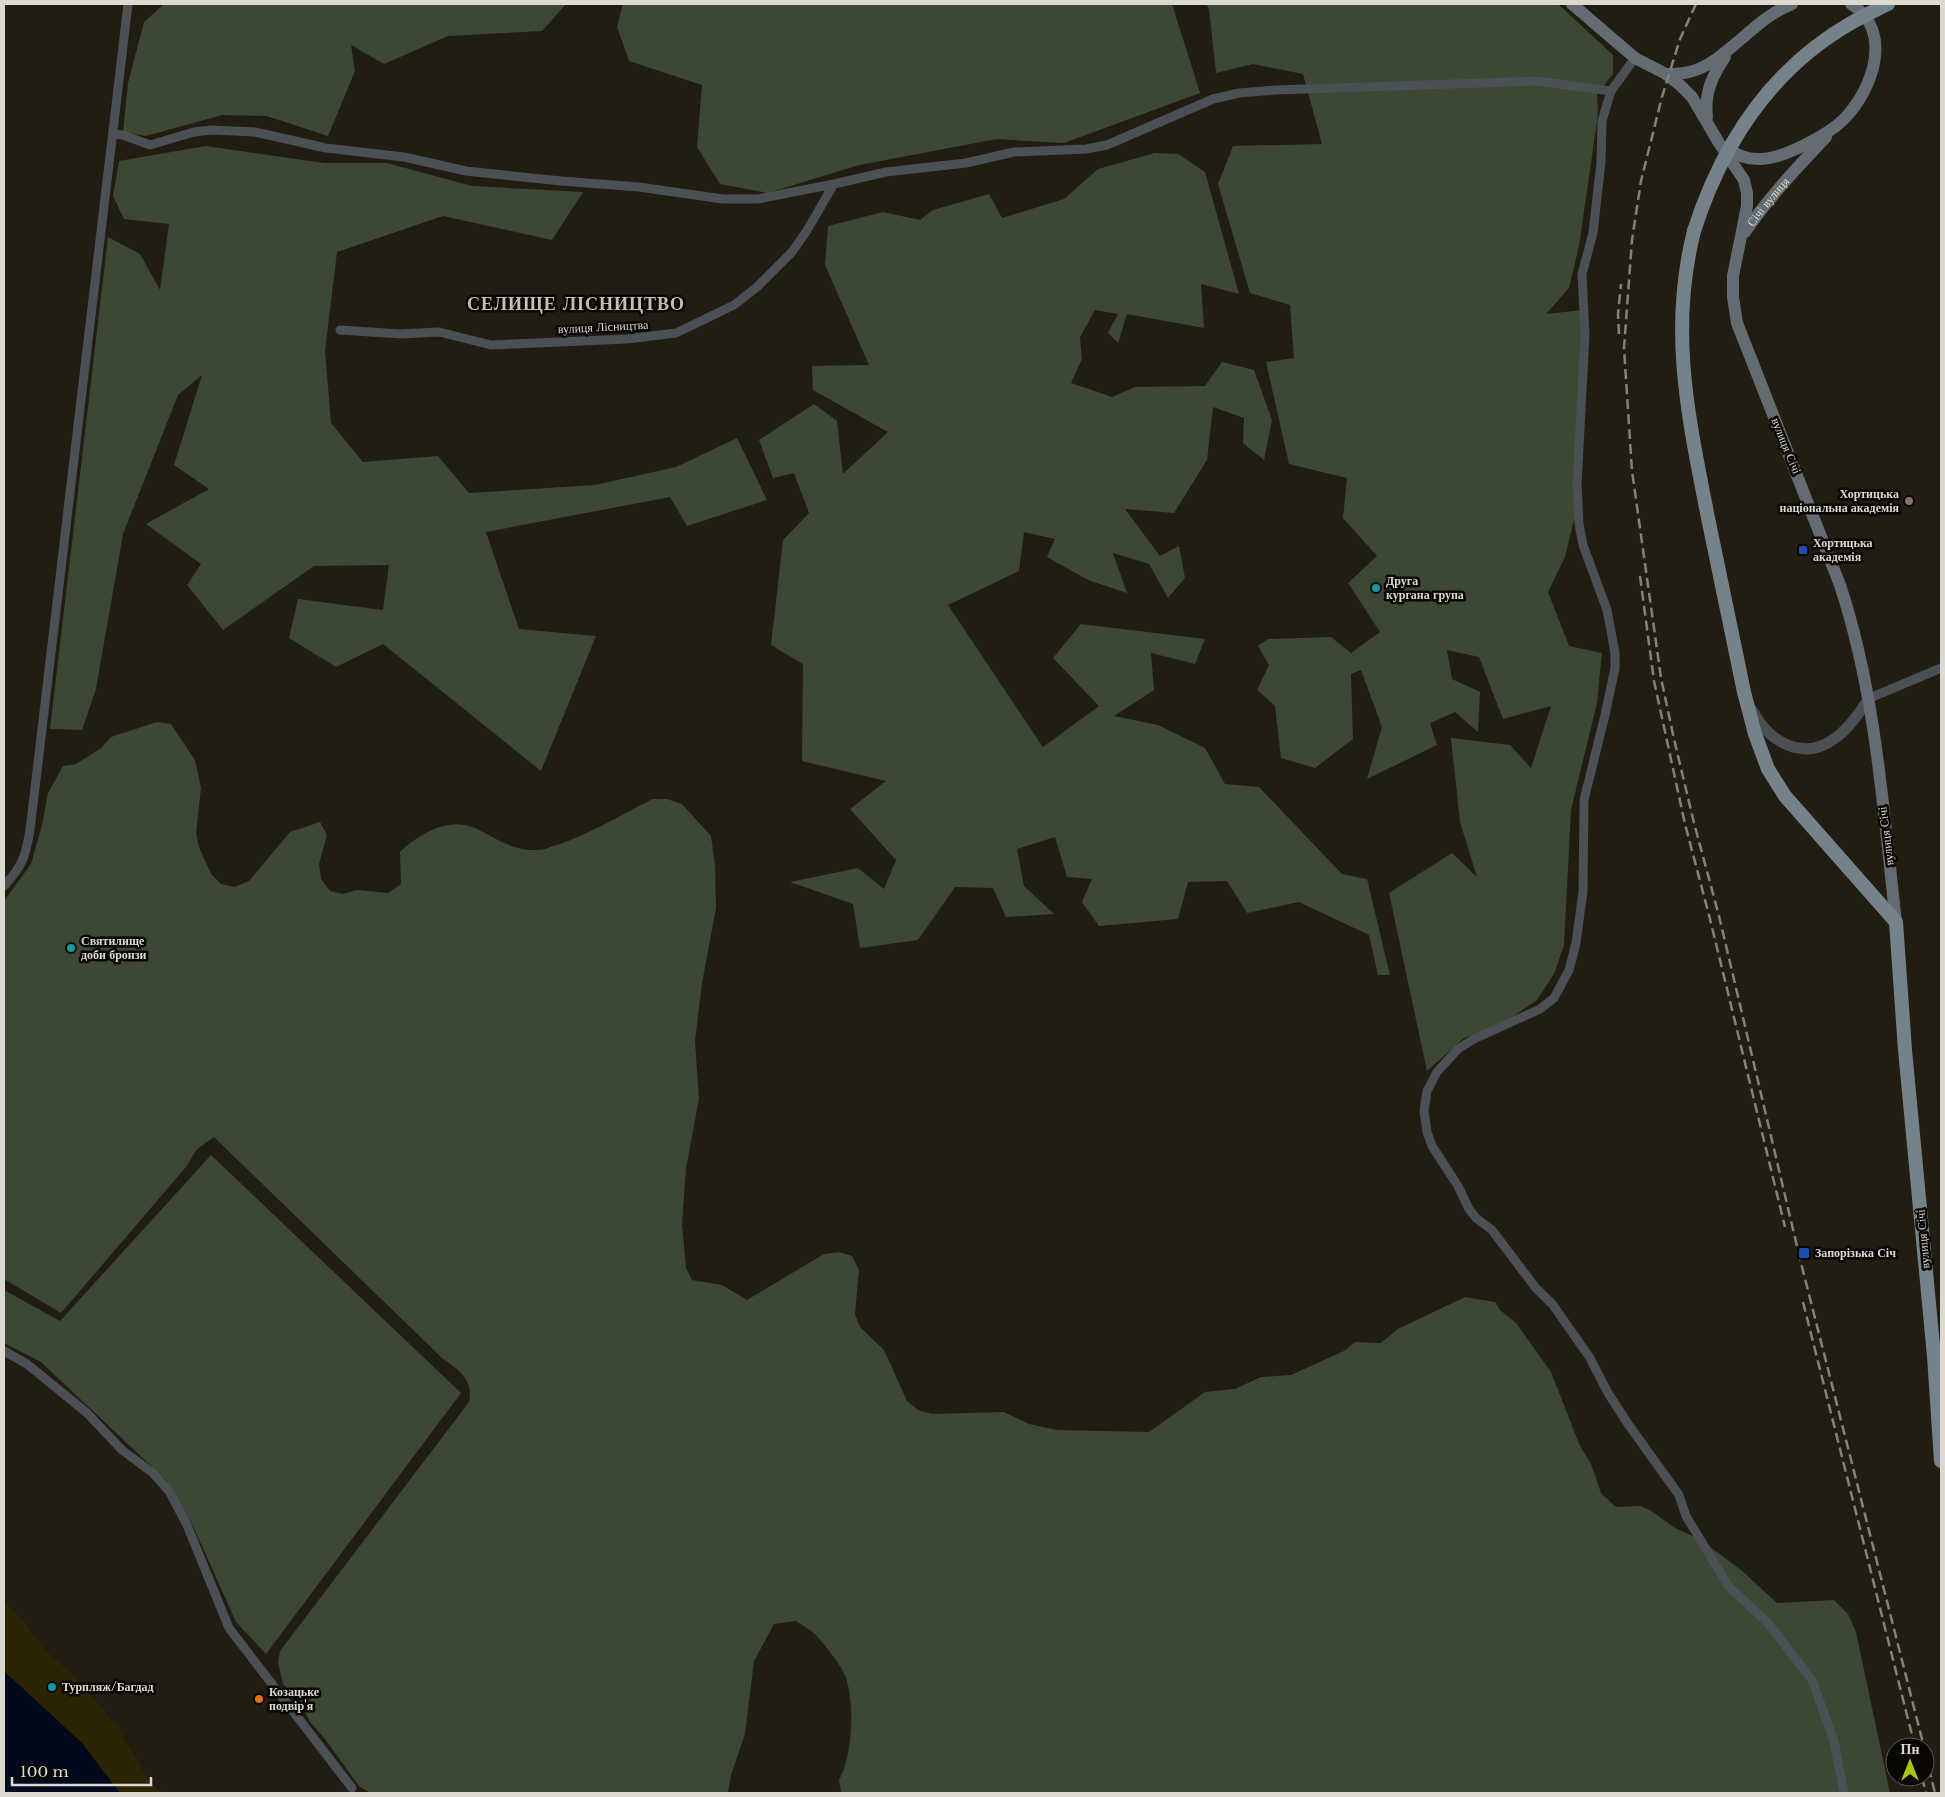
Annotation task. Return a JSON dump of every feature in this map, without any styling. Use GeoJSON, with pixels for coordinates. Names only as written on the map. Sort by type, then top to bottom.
{"type":"FeatureCollection","features":[{"type":"Feature","properties":{"kind":"main road"},"geometry":{"type":"LineString","coordinates":[[1572,4],[1600,30]]}},
{"type":"Feature","properties":{"kind":"main road"},"geometry":{"type":"LineString","coordinates":[[1585,4],[1587,12],[1600,30]]}},
{"type":"Feature","properties":{"kind":"main road"},"geometry":{"type":"LineString","coordinates":[[1767,17],[1771,4]]}},
{"type":"Feature","properties":{"kind":"main road"},"geometry":{"type":"LineString","coordinates":[[1666,74],[1689,73],[1702,68],[1732,47],[1767,17],[1792,4]]}},
{"type":"Feature","properties":{"kind":"main road"},"geometry":{"type":"LineString","coordinates":[[1888,4],[1851,23],[1820,43],[1761,100],[1740,128],[1712,182],[1694,230],[1685,275],[1681,315],[1682,366],[1689,422],[1744,692],[1755,734],[1768,769],[1785,796],[1896,922]]}},
{"type":"Feature","properties":{"kind":"main road"},"geometry":{"type":"LineString","coordinates":[[1719,143],[1736,155],[1747,159],[1762,160],[1792,150],[1842,121],[1868,84],[1874,67],[1876,49],[1874,33],[1869,22],[1856,5]]}},
{"type":"Feature","properties":{"kind":"main road","name":"Січі вулиця"},"geometry":{"type":"LineString","coordinates":[[1600,30],[1635,58],[1666,74],[1692,97],[1719,143],[1744,180],[1747,193],[1743,235]]}},
{"type":"Feature","properties":{"kind":"main road"},"geometry":{"type":"LineString","coordinates":[[1707,120],[1705,102],[1708,87],[1716,70],[1732,47]]}},
{"type":"Feature","properties":{"kind":"main road","name":"Січі вулиця"},"geometry":{"type":"LineString","coordinates":[[1743,235],[1760,209],[1842,121]]}},
{"type":"Feature","properties":{"kind":"main road","name":"вулиця Січі"},"geometry":{"type":"LineString","coordinates":[[1743,235],[1736,255],[1733,276],[1733,297],[1737,323],[1840,585],[1852,621],[1870,698],[1896,922],[1905,1050],[1934,1356],[1941,1461]]}},
{"type":"Feature","properties":{"kind":"street"},"geometry":{"type":"LineString","coordinates":[[4,886],[16,873],[26,856],[30,830],[128,4]]}},
{"type":"Feature","properties":{"kind":"street"},"geometry":{"type":"LineString","coordinates":[[1635,58],[1611,91],[1602,121],[1601,162],[1593,233],[1582,274],[1585,335],[1577,484],[1579,524],[1583,545],[1611,626],[1615,668],[1584,800],[1583,891],[1576,943],[1568,970],[1554,998],[1540,1008],[1474,1039],[1458,1049],[1437,1072],[1427,1091],[1424,1111],[1427,1132],[1432,1146],[1458,1186],[1469,1209],[1476,1218],[1492,1230],[1535,1288],[1553,1305],[1590,1358],[1608,1393],[1628,1424],[1679,1495],[1686,1516],[1729,1587],[1767,1622],[1812,1680],[1834,1741],[1844,1793]]}},
{"type":"Feature","properties":{"kind":"street"},"geometry":{"type":"LineString","coordinates":[[113,134],[123,135],[150,145],[203,131],[234,130],[255,132],[326,148],[404,157],[466,171],[639,187],[723,199],[758,199],[886,172],[966,162],[1014,152],[1086,149],[1107,145],[1213,99],[1239,93],[1275,90],[1537,81],[1611,91]]}},
{"type":"Feature","properties":{"kind":"street","name":"вулиця Лісництва"},"geometry":{"type":"LineString","coordinates":[[340,330],[401,334],[439,332],[491,344],[627,339],[676,333],[734,305],[757,287],[792,252],[834,184]]}},
{"type":"Feature","properties":{"kind":"street"},"geometry":{"type":"LineString","coordinates":[[1744,692],[1757,720],[1768,734],[1789,746],[1814,749],[1834,739],[1852,722],[1870,698],[1941,668]]}},
{"type":"Feature","properties":{"kind":"street"},"geometry":{"type":"LineString","coordinates":[[4,1351],[27,1364],[87,1413],[122,1450],[153,1473],[169,1491],[187,1525],[229,1628],[352,1788]]}},
{"type":"Feature","properties":{"kind":"green space"},"geometry":{"type":"Polygon","coordinates":[[[164,4],[566,4],[542,31],[448,36],[384,64],[351,45],[355,71],[328,136],[267,116],[222,115],[146,136],[123,132],[128,83],[144,22],[164,4]]]}},
{"type":"Feature","properties":{"kind":"green space"},"geometry":{"type":"Polygon","coordinates":[[[623,4],[1172,4],[1200,93],[1064,143],[997,139],[859,165],[768,193],[720,184],[697,147],[702,85],[629,61],[617,27],[623,4]]]}},
{"type":"Feature","properties":{"kind":"green space"},"geometry":{"type":"Polygon","coordinates":[[[1206,4],[1558,4],[1613,55],[1613,74],[1597,94],[1598,114],[1579,246],[1569,288],[1546,314],[1583,310],[1578,503],[1565,557],[1548,592],[1569,646],[1602,653],[1597,703],[1571,810],[1564,945],[1554,974],[1537,1000],[1499,1026],[1464,1038],[1427,1071],[1389,893],[1452,853],[1477,877],[1460,822],[1451,738],[1510,745],[1531,768],[1551,706],[1503,719],[1479,657],[1447,650],[1452,679],[1480,692],[1478,732],[1455,712],[1430,723],[1437,745],[1367,779],[1382,727],[1361,670],[1351,674],[1353,739],[1315,768],[1281,758],[1275,706],[1257,690],[1269,665],[1258,646],[1268,639],[1331,637],[1351,653],[1380,632],[1348,583],[1377,556],[1343,518],[1347,478],[1289,464],[1266,362],[1294,358],[1290,305],[1250,293],[1218,184],[1233,146],[1322,144],[1303,74],[1253,64],[1216,73],[1209,9],[1206,4]]]}},
{"type":"Feature","properties":{"kind":"green space"},"geometry":{"type":"Polygon","coordinates":[[[206,146],[324,163],[387,163],[472,186],[583,192],[552,240],[443,216],[337,252],[325,351],[331,423],[363,462],[438,456],[469,493],[595,485],[676,467],[737,438],[767,500],[687,526],[670,497],[486,532],[519,629],[596,636],[541,771],[383,644],[336,667],[289,638],[298,599],[383,610],[389,565],[314,566],[223,630],[187,585],[201,564],[146,524],[209,489],[174,465],[202,375],[178,395],[123,534],[96,689],[82,730],[50,729],[108,237],[140,254],[160,290],[169,224],[124,219],[113,196],[119,161],[206,146]]]}},
{"type":"Feature","properties":{"kind":"green space"},"geometry":{"type":"Polygon","coordinates":[[[1155,153],[1178,154],[1205,172],[1239,294],[1201,284],[1204,328],[1127,314],[1118,343],[1108,333],[1118,314],[1095,310],[1080,337],[1082,359],[1071,383],[1112,397],[1135,387],[1205,386],[1222,362],[1254,370],[1272,420],[1264,460],[1243,443],[1244,418],[1213,407],[1207,460],[1174,513],[1125,509],[1160,556],[1179,546],[1185,578],[1168,598],[1149,564],[1113,553],[1127,593],[1088,580],[1047,557],[1055,539],[1024,532],[1019,571],[948,605],[1043,747],[1099,706],[1053,658],[1081,624],[1205,639],[1195,664],[1151,653],[1154,690],[1114,716],[1158,725],[1205,748],[1225,784],[1259,787],[1342,874],[1367,879],[1390,975],[1378,975],[1369,935],[1299,902],[1247,913],[1227,881],[1188,882],[1178,919],[1099,926],[1082,902],[1092,879],[1067,877],[1055,837],[1017,849],[1024,886],[1054,914],[1006,917],[993,888],[955,887],[918,940],[860,948],[853,904],[790,882],[858,868],[884,889],[896,860],[850,809],[886,781],[802,761],[803,664],[771,645],[783,540],[809,513],[794,473],[773,478],[759,440],[814,404],[837,421],[843,474],[888,432],[813,390],[812,366],[869,365],[825,265],[828,226],[883,212],[920,220],[933,210],[989,194],[1002,218],[1064,199],[1098,169],[1155,153]]]}},
{"type":"Feature","properties":{"kind":"green space"},"geometry":{"type":"Polygon","coordinates":[[[157,722],[171,724],[195,760],[201,788],[196,833],[199,847],[211,874],[221,884],[235,887],[249,881],[290,832],[320,822],[327,835],[319,864],[321,879],[330,891],[343,894],[357,890],[388,893],[401,884],[400,852],[433,829],[453,824],[462,825],[472,827],[511,846],[528,850],[541,850],[582,835],[653,799],[667,799],[682,804],[711,836],[715,865],[716,908],[702,983],[695,1041],[699,1099],[686,1168],[682,1225],[686,1268],[692,1280],[722,1285],[747,1300],[824,1254],[839,1252],[852,1256],[859,1270],[855,1314],[860,1327],[884,1350],[907,1401],[918,1410],[932,1414],[1004,1412],[1029,1424],[1057,1430],[1149,1432],[1205,1392],[1235,1389],[1261,1377],[1291,1375],[1344,1351],[1355,1342],[1381,1343],[1398,1329],[1465,1297],[1495,1302],[1500,1310],[1516,1323],[1551,1372],[1580,1446],[1591,1464],[1601,1493],[1616,1507],[1640,1506],[1650,1510],[1675,1528],[1701,1540],[1741,1570],[1777,1603],[1834,1600],[1848,1614],[1856,1632],[1885,1769],[1885,1787],[1889,1787],[1890,1793],[845,1793],[841,1792],[839,1780],[844,1770],[850,1742],[851,1710],[847,1682],[841,1667],[821,1641],[813,1632],[796,1621],[774,1624],[754,1661],[745,1734],[731,1775],[728,1793],[370,1793],[359,1786],[325,1739],[310,1722],[300,1701],[283,1684],[278,1662],[280,1651],[469,1402],[469,1388],[464,1376],[442,1358],[214,1137],[197,1149],[186,1167],[61,1313],[4,1279],[4,901],[31,864],[42,825],[48,793],[63,766],[76,764],[101,748],[111,737],[157,722]]]}},
{"type":"Feature","properties":{"kind":"green space"},"geometry":{"type":"Polygon","coordinates":[[[211,1155],[461,1393],[266,1654],[236,1622],[193,1526],[166,1480],[41,1362],[4,1343],[4,1290],[60,1321],[211,1155]]]}},
{"type":"Feature","properties":{"kind":"sand","name":"Турпляж/Багдад"},"geometry":{"type":"Polygon","coordinates":[[[4,1601],[45,1650],[73,1675],[117,1726],[150,1783],[162,1793],[120,1793],[82,1743],[4,1671],[4,1601]]]}},
{"type":"Feature","properties":{"kind":"water"},"geometry":{"type":"Polygon","coordinates":[[[4,1671],[82,1743],[120,1793],[4,1793],[4,1671]]]}},
{"type":"Feature","properties":{"kind":"railway"},"geometry":{"type":"LineString","coordinates":[[1696,4],[1680,39],[1662,97],[1641,181],[1632,240],[1624,348],[1632,471],[1661,678],[1674,739],[1719,916],[1800,1259],[1921,1737]]}},
{"type":"Feature","properties":{"kind":"railway"},"geometry":{"type":"LineString","coordinates":[[1619,334],[1618,314],[1621,284]]}},
{"type":"Feature","properties":{"kind":"railway"},"geometry":{"type":"LineString","coordinates":[[1640,576],[1654,681],[1685,824],[1785,1227]]}},
{"type":"Feature","properties":{"kind":"railway"},"geometry":{"type":"LineString","coordinates":[[1803,1302],[1912,1737]]}},
{"type":"Feature","properties":{"kind":"railway"},"geometry":{"type":"LineString","coordinates":[[1924,1787],[1926,1793]]}},
{"type":"Feature","properties":{"kind":"railway"},"geometry":{"type":"LineString","coordinates":[[1934,1787],[1935,1793]]}},
{"type":"Feature","properties":{"kind":"place","name":"Хортицька національна академія"},"geometry":{"type":"Point","coordinates":[1909,501]}},
{"type":"Feature","properties":{"kind":"place","name":"Хортицька академія"},"geometry":{"type":"Point","coordinates":[1803,550]}},
{"type":"Feature","properties":{"kind":"place","name":"Друга кургана група"},"geometry":{"type":"Point","coordinates":[1376,588]}},
{"type":"Feature","properties":{"kind":"place","name":"Святилище доби бронзи"},"geometry":{"type":"Point","coordinates":[71,948]}},
{"type":"Feature","properties":{"kind":"place","name":"Запорізька Січ"},"geometry":{"type":"Point","coordinates":[1804,1253]}},
{"type":"Feature","properties":{"kind":"place","name":"Турпляж/Багдад"},"geometry":{"type":"Point","coordinates":[52,1687]}},
{"type":"Feature","properties":{"kind":"place","name":"Козацьке подвір'я"},"geometry":{"type":"Point","coordinates":[259,1699]}},
{"type":"Feature","properties":{"kind":"district","name":"СЕЛИЩЕ ЛІСНИЦТВО"},"geometry":{"type":"Point","coordinates":[576,304]}}]}
